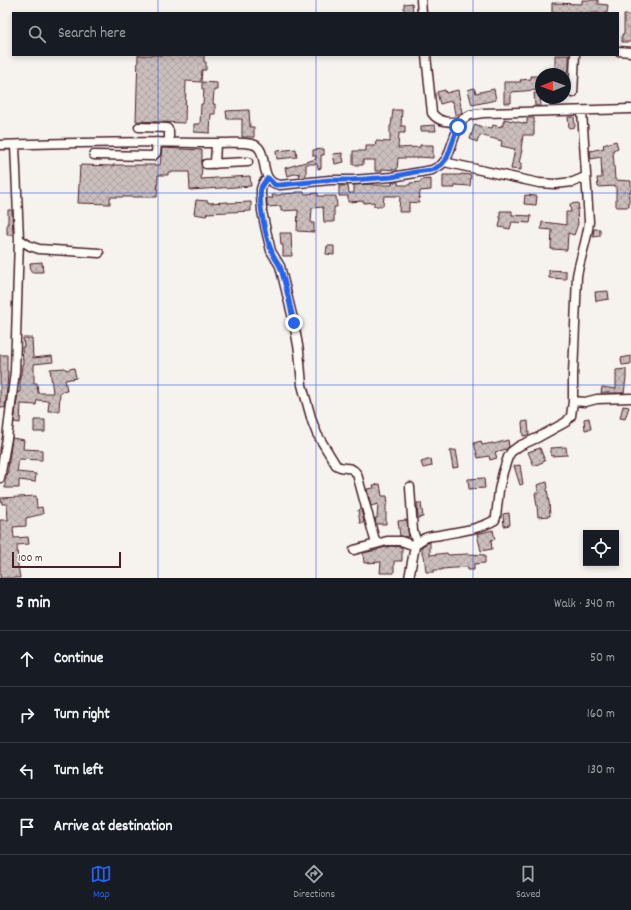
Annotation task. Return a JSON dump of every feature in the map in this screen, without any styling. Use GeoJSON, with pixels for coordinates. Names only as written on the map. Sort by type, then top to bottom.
{"type":"FeatureCollection","features":[{"type":"Feature","properties":{"kind":"street"},"geometry":{"type":"LineString","coordinates":[[421,0],[422,12]]}},
{"type":"Feature","properties":{"kind":"street"},"geometry":{"type":"LineString","coordinates":[[619,51],[631,52]]}},
{"type":"Feature","properties":{"kind":"street"},"geometry":{"type":"LineString","coordinates":[[426,56],[432,112],[440,120],[461,122]]}},
{"type":"Feature","properties":{"kind":"street"},"geometry":{"type":"LineString","coordinates":[[573,93],[575,56]]}},
{"type":"Feature","properties":{"kind":"street"},"geometry":{"type":"LineString","coordinates":[[0,145],[157,142],[254,144],[261,152],[268,178],[275,185],[280,185],[330,180],[392,177],[432,170],[444,162],[447,158],[458,127],[463,119],[470,115],[483,113],[631,110]]}},
{"type":"Feature","properties":{"kind":"street"},"geometry":{"type":"LineString","coordinates":[[354,550],[386,541],[401,541],[416,544],[426,537],[477,528],[495,520],[500,484],[508,457],[511,452],[519,446],[566,422],[571,416],[573,401],[578,276],[589,222],[582,111]]}},
{"type":"Feature","properties":{"kind":"street"},"geometry":{"type":"LineString","coordinates":[[140,127],[167,128],[169,142]]}},
{"type":"Feature","properties":{"kind":"street"},"geometry":{"type":"LineString","coordinates":[[94,155],[153,156],[156,153],[157,142]]}},
{"type":"Feature","properties":{"kind":"street"},"geometry":{"type":"LineString","coordinates":[[215,164],[216,143]]}},
{"type":"Feature","properties":{"kind":"street"},"geometry":{"type":"LineString","coordinates":[[0,478],[7,438],[15,371],[19,239],[15,145]]}},
{"type":"Feature","properties":{"kind":"street"},"geometry":{"type":"LineString","coordinates":[[206,164],[248,162]]}},
{"type":"Feature","properties":{"kind":"street"},"geometry":{"type":"LineString","coordinates":[[444,162],[539,183],[555,184],[573,182],[586,178]]}},
{"type":"Feature","properties":{"kind":"street"},"geometry":{"type":"LineString","coordinates":[[268,178],[263,183],[261,189],[262,211],[271,251],[280,266],[283,276],[299,351],[302,385],[312,421],[317,434],[336,465],[342,468],[351,468],[357,474],[376,544]]}},
{"type":"Feature","properties":{"kind":"street"},"geometry":{"type":"LineString","coordinates":[[19,239],[39,250],[99,253]]}},
{"type":"Feature","properties":{"kind":"street"},"geometry":{"type":"LineString","coordinates":[[573,401],[585,402],[610,398],[631,398]]}},
{"type":"Feature","properties":{"kind":"street"},"geometry":{"type":"LineString","coordinates":[[409,578],[416,544],[413,531],[410,487]]}},
{"type":"Feature","properties":{"kind":"building"},"geometry":{"type":"Polygon","coordinates":[[[582,0],[598,0],[598,4],[608,5],[607,12],[552,12],[552,3],[582,4],[582,0]]]}},
{"type":"Feature","properties":{"kind":"building"},"geometry":{"type":"Polygon","coordinates":[[[412,3],[413,12],[404,12],[404,4],[412,3]]]}},
{"type":"Feature","properties":{"kind":"building"},"geometry":{"type":"Polygon","coordinates":[[[624,15],[631,15],[631,42],[622,42],[622,34],[624,34],[624,15]]]}},
{"type":"Feature","properties":{"kind":"building"},"geometry":{"type":"Polygon","coordinates":[[[138,56],[204,56],[206,70],[202,70],[201,82],[186,81],[185,123],[136,121],[138,56]]]}},
{"type":"Feature","properties":{"kind":"building"},"geometry":{"type":"Polygon","coordinates":[[[555,56],[569,56],[569,68],[555,68],[555,56]]]}},
{"type":"Feature","properties":{"kind":"building"},"geometry":{"type":"Polygon","coordinates":[[[531,76],[535,76],[535,90],[511,92],[511,103],[504,103],[504,82],[521,82],[520,80],[531,79],[531,76]]]}},
{"type":"Feature","properties":{"kind":"building"},"geometry":{"type":"Polygon","coordinates":[[[202,82],[217,83],[217,90],[214,90],[213,104],[215,104],[215,114],[211,114],[210,133],[194,132],[194,124],[200,124],[201,104],[203,104],[204,89],[202,89],[202,82]]]}},
{"type":"Feature","properties":{"kind":"building"},"geometry":{"type":"Polygon","coordinates":[[[474,88],[476,93],[494,89],[496,100],[472,105],[468,90],[474,88]]]}},
{"type":"Feature","properties":{"kind":"building"},"geometry":{"type":"Polygon","coordinates":[[[445,90],[446,93],[458,90],[462,113],[455,115],[453,102],[451,101],[440,104],[437,92],[445,90]]]}},
{"type":"Feature","properties":{"kind":"building"},"geometry":{"type":"Polygon","coordinates":[[[534,93],[535,104],[541,104],[541,106],[535,106],[534,93]]]}},
{"type":"Feature","properties":{"kind":"building"},"geometry":{"type":"Polygon","coordinates":[[[249,110],[250,127],[254,127],[254,137],[242,137],[242,119],[227,119],[226,111],[249,110]]]}},
{"type":"Feature","properties":{"kind":"building"},"geometry":{"type":"Polygon","coordinates":[[[393,110],[402,110],[401,126],[405,126],[405,133],[399,133],[398,148],[433,145],[433,158],[398,158],[397,170],[382,169],[382,171],[375,171],[375,160],[363,160],[363,165],[353,165],[353,151],[366,151],[366,146],[375,146],[376,141],[390,142],[390,126],[393,110]]]}},
{"type":"Feature","properties":{"kind":"building"},"geometry":{"type":"Polygon","coordinates":[[[568,117],[574,117],[575,127],[569,128],[568,117]]]}},
{"type":"Feature","properties":{"kind":"building"},"geometry":{"type":"Polygon","coordinates":[[[527,118],[534,118],[534,135],[523,135],[519,163],[521,163],[521,170],[511,169],[515,149],[501,146],[502,141],[480,135],[477,142],[470,139],[475,124],[484,128],[492,128],[493,125],[501,127],[501,125],[503,126],[504,119],[527,124],[527,118]]]}},
{"type":"Feature","properties":{"kind":"building"},"geometry":{"type":"Polygon","coordinates":[[[435,125],[436,131],[421,131],[421,126],[435,125]]]}},
{"type":"Feature","properties":{"kind":"building"},"geometry":{"type":"Polygon","coordinates":[[[616,141],[618,148],[613,150],[615,180],[631,181],[629,207],[616,207],[616,186],[598,187],[597,178],[602,178],[601,157],[591,159],[590,151],[604,148],[603,145],[616,141]]]}},
{"type":"Feature","properties":{"kind":"building"},"geometry":{"type":"Polygon","coordinates":[[[162,148],[202,150],[201,179],[250,176],[251,186],[190,190],[189,172],[168,172],[168,175],[158,175],[157,197],[110,197],[110,204],[78,203],[80,165],[160,165],[162,148]]]}},
{"type":"Feature","properties":{"kind":"building"},"geometry":{"type":"Polygon","coordinates":[[[296,149],[297,157],[277,159],[276,151],[296,149]]]}},
{"type":"Feature","properties":{"kind":"building"},"geometry":{"type":"Polygon","coordinates":[[[324,149],[324,155],[321,155],[321,168],[318,169],[317,164],[306,164],[306,177],[300,178],[299,173],[287,176],[285,168],[316,159],[316,156],[313,156],[313,150],[324,149]]]}},
{"type":"Feature","properties":{"kind":"building"},"geometry":{"type":"Polygon","coordinates":[[[342,153],[344,162],[335,164],[333,154],[342,153]]]}},
{"type":"Feature","properties":{"kind":"building"},"geometry":{"type":"Polygon","coordinates":[[[443,175],[471,175],[470,186],[455,185],[455,188],[443,188],[443,175]]]}},
{"type":"Feature","properties":{"kind":"building"},"geometry":{"type":"Polygon","coordinates":[[[431,179],[431,190],[420,191],[419,203],[409,202],[409,212],[399,212],[400,196],[384,196],[383,206],[374,206],[374,202],[348,202],[348,196],[339,196],[339,186],[348,186],[349,193],[354,193],[354,185],[392,185],[392,182],[398,182],[398,185],[410,185],[410,183],[431,179]]]}},
{"type":"Feature","properties":{"kind":"building"},"geometry":{"type":"Polygon","coordinates":[[[304,192],[304,194],[318,193],[318,196],[336,196],[337,207],[334,207],[334,222],[324,222],[323,207],[312,208],[311,223],[314,223],[314,232],[297,231],[298,210],[281,211],[281,206],[267,207],[267,198],[273,198],[272,195],[304,192]]]}},
{"type":"Feature","properties":{"kind":"building"},"geometry":{"type":"Polygon","coordinates":[[[525,195],[537,196],[536,205],[524,204],[525,195]]]}},
{"type":"Feature","properties":{"kind":"building"},"geometry":{"type":"Polygon","coordinates":[[[196,200],[208,201],[208,203],[251,202],[251,211],[207,213],[206,216],[194,214],[196,200]]]}},
{"type":"Feature","properties":{"kind":"building"},"geometry":{"type":"Polygon","coordinates":[[[578,203],[578,224],[574,235],[568,233],[567,250],[551,249],[552,230],[541,229],[542,222],[566,225],[566,212],[571,212],[570,204],[578,203]]]}},
{"type":"Feature","properties":{"kind":"building"},"geometry":{"type":"Polygon","coordinates":[[[8,210],[12,210],[13,235],[7,235],[8,210]]]}},
{"type":"Feature","properties":{"kind":"building"},"geometry":{"type":"Polygon","coordinates":[[[500,211],[512,211],[512,215],[531,216],[530,223],[512,222],[510,229],[499,227],[501,218],[500,211]]]}},
{"type":"Feature","properties":{"kind":"building"},"geometry":{"type":"Polygon","coordinates":[[[594,229],[600,229],[600,236],[593,237],[594,229]]]}},
{"type":"Feature","properties":{"kind":"building"},"geometry":{"type":"Polygon","coordinates":[[[280,233],[291,233],[292,256],[283,256],[283,245],[281,245],[280,233]]]}},
{"type":"Feature","properties":{"kind":"building"},"geometry":{"type":"Polygon","coordinates":[[[327,246],[334,246],[334,255],[326,254],[327,246]]]}},
{"type":"Feature","properties":{"kind":"building"},"geometry":{"type":"Polygon","coordinates":[[[42,262],[43,272],[31,272],[30,263],[42,262]]]}},
{"type":"Feature","properties":{"kind":"building"},"geometry":{"type":"Polygon","coordinates":[[[549,270],[566,271],[566,279],[549,278],[549,270]]]}},
{"type":"Feature","properties":{"kind":"building"},"geometry":{"type":"Polygon","coordinates":[[[608,291],[609,299],[596,301],[595,292],[608,291]]]}},
{"type":"Feature","properties":{"kind":"building"},"geometry":{"type":"Polygon","coordinates":[[[23,338],[32,338],[33,358],[52,356],[53,362],[34,364],[34,383],[37,383],[38,393],[53,393],[50,369],[65,368],[66,370],[74,368],[76,378],[65,380],[67,391],[60,392],[59,411],[48,411],[49,401],[37,400],[36,405],[21,404],[20,423],[14,422],[18,392],[20,392],[20,375],[23,364],[23,338]]]}},
{"type":"Feature","properties":{"kind":"building"},"geometry":{"type":"Polygon","coordinates":[[[0,355],[7,355],[8,371],[5,408],[0,407],[0,355]]]}},
{"type":"Feature","properties":{"kind":"building"},"geometry":{"type":"Polygon","coordinates":[[[631,356],[631,364],[622,365],[621,358],[631,356]]]}},
{"type":"Feature","properties":{"kind":"building"},"geometry":{"type":"Polygon","coordinates":[[[626,369],[624,393],[601,393],[602,387],[616,389],[616,370],[626,369]]]}},
{"type":"Feature","properties":{"kind":"building"},"geometry":{"type":"Polygon","coordinates":[[[623,406],[629,407],[625,419],[620,418],[623,406]]]}},
{"type":"Feature","properties":{"kind":"building"},"geometry":{"type":"Polygon","coordinates":[[[589,418],[591,429],[585,430],[584,419],[589,418]]]}},
{"type":"Feature","properties":{"kind":"building"},"geometry":{"type":"Polygon","coordinates":[[[34,420],[45,420],[45,432],[34,432],[34,420]]]}},
{"type":"Feature","properties":{"kind":"building"},"geometry":{"type":"Polygon","coordinates":[[[528,421],[529,435],[523,436],[522,422],[528,421]]]}},
{"type":"Feature","properties":{"kind":"building"},"geometry":{"type":"Polygon","coordinates":[[[12,438],[24,440],[23,449],[42,450],[42,460],[19,459],[17,472],[36,474],[35,482],[19,480],[19,488],[5,488],[5,480],[7,477],[12,438]]]}},
{"type":"Feature","properties":{"kind":"building"},"geometry":{"type":"Polygon","coordinates":[[[508,440],[509,446],[507,449],[495,452],[497,458],[490,460],[489,456],[478,458],[474,443],[481,441],[482,445],[494,444],[508,440]]]}},
{"type":"Feature","properties":{"kind":"building"},"geometry":{"type":"Polygon","coordinates":[[[566,447],[567,455],[551,456],[551,448],[566,447]]]}},
{"type":"Feature","properties":{"kind":"building"},"geometry":{"type":"Polygon","coordinates":[[[540,448],[545,461],[534,466],[528,452],[540,448]]]}},
{"type":"Feature","properties":{"kind":"building"},"geometry":{"type":"Polygon","coordinates":[[[456,450],[459,467],[453,468],[450,451],[456,450]]]}},
{"type":"Feature","properties":{"kind":"building"},"geometry":{"type":"Polygon","coordinates":[[[431,459],[432,466],[423,468],[421,462],[431,459]]]}},
{"type":"Feature","properties":{"kind":"building"},"geometry":{"type":"Polygon","coordinates":[[[520,465],[523,484],[520,485],[514,466],[520,465]]]}},
{"type":"Feature","properties":{"kind":"building"},"geometry":{"type":"Polygon","coordinates":[[[484,478],[485,488],[469,489],[468,479],[484,478]]]}},
{"type":"Feature","properties":{"kind":"building"},"geometry":{"type":"Polygon","coordinates":[[[547,482],[550,516],[538,517],[535,493],[539,493],[537,485],[547,482]]]}},
{"type":"Feature","properties":{"kind":"building"},"geometry":{"type":"Polygon","coordinates":[[[380,484],[382,496],[387,496],[388,504],[386,505],[386,524],[376,524],[375,518],[377,518],[378,504],[371,506],[367,489],[374,488],[373,485],[380,484]]]}},
{"type":"Feature","properties":{"kind":"building"},"geometry":{"type":"Polygon","coordinates":[[[36,496],[37,508],[42,507],[43,514],[26,518],[26,526],[13,527],[14,538],[28,537],[29,544],[17,545],[20,578],[0,578],[0,520],[8,520],[7,504],[2,504],[1,498],[36,496]]]}},
{"type":"Feature","properties":{"kind":"building"},"geometry":{"type":"Polygon","coordinates":[[[417,503],[421,503],[423,517],[418,518],[417,503]]]}},
{"type":"Feature","properties":{"kind":"building"},"geometry":{"type":"Polygon","coordinates":[[[361,509],[364,523],[360,523],[358,510],[361,509]]]}},
{"type":"Feature","properties":{"kind":"building"},"geometry":{"type":"Polygon","coordinates":[[[509,513],[510,525],[504,526],[503,514],[509,513]]]}},
{"type":"Feature","properties":{"kind":"building"},"geometry":{"type":"Polygon","coordinates":[[[407,520],[409,537],[400,536],[398,521],[407,520]]]}},
{"type":"Feature","properties":{"kind":"building"},"geometry":{"type":"Polygon","coordinates":[[[493,530],[495,539],[491,540],[492,549],[481,551],[477,534],[493,530]]]}},
{"type":"Feature","properties":{"kind":"building"},"geometry":{"type":"Polygon","coordinates":[[[430,542],[430,555],[447,553],[448,555],[485,555],[485,563],[474,564],[474,570],[468,570],[468,567],[426,572],[424,555],[422,555],[422,546],[430,542]]]}},
{"type":"Feature","properties":{"kind":"building"},"geometry":{"type":"Polygon","coordinates":[[[391,546],[402,547],[402,561],[394,561],[394,573],[380,573],[381,562],[364,563],[363,553],[391,546]]]}},
{"type":"Feature","properties":{"kind":"route"},"geometry":{"type":"LineString","coordinates":[[294,323],[280,266],[273,256],[268,241],[262,211],[261,189],[263,183],[268,178],[275,185],[280,185],[330,180],[392,177],[432,170],[441,165],[447,158],[458,127]]}}]}
